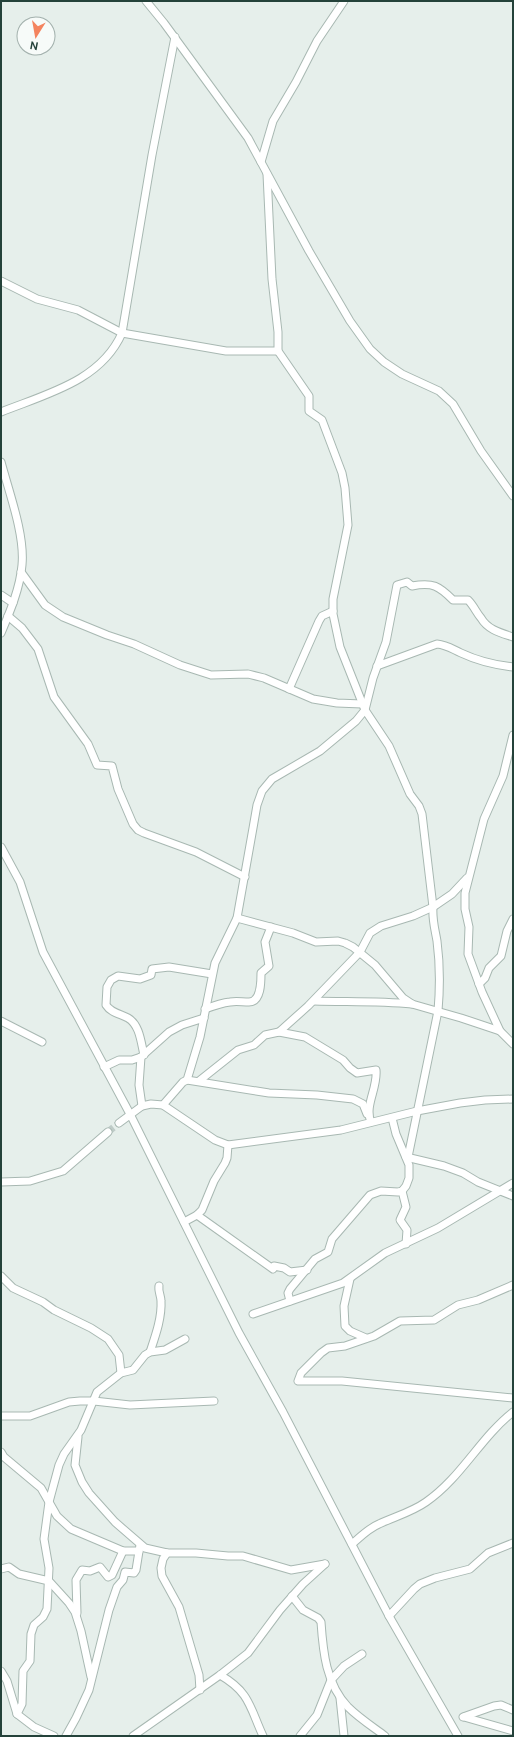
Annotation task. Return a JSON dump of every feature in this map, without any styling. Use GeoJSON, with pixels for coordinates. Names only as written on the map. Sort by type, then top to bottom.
{"type":"FeatureCollection","features":[{"type":"Feature","properties":{"kind":"street"},"geometry":{"type":"LineString","coordinates":[[146,1],[175,37],[248,138],[308,251],[350,321],[370,349],[384,362],[402,374],[439,391],[453,404],[481,451],[513,496]]}},
{"type":"Feature","properties":{"kind":"street"},"geometry":{"type":"LineString","coordinates":[[261,162],[273,120],[296,82],[317,41],[344,1]]}},
{"type":"Feature","properties":{"kind":"street"},"geometry":{"type":"LineString","coordinates":[[1,412],[74,383],[106,358],[116,346],[122,333],[152,155],[175,37]]}},
{"type":"Feature","properties":{"kind":"street"},"geometry":{"type":"LineString","coordinates":[[267,174],[272,279],[278,332],[278,351],[309,396],[309,411],[322,420],[342,473],[348,525],[333,598],[333,611],[340,647],[364,707],[389,746],[410,794],[419,806],[422,814],[433,907],[432,918],[439,970],[438,1011],[426,1077],[407,1157]]}},
{"type":"Feature","properties":{"kind":"street"},"geometry":{"type":"LineString","coordinates":[[1,281],[37,299],[78,310],[122,333],[226,350],[278,351]]}},
{"type":"Feature","properties":{"kind":"street"},"geometry":{"type":"LineString","coordinates":[[1,462],[20,536],[22,554],[21,572],[8,616],[1,633]]}},
{"type":"Feature","properties":{"kind":"street"},"geometry":{"type":"LineString","coordinates":[[21,572],[45,605],[68,620],[134,644],[195,670],[211,675],[236,673],[248,674],[264,678],[313,699],[364,707]]}},
{"type":"Feature","properties":{"kind":"street"},"geometry":{"type":"LineString","coordinates":[[163,1105],[187,1080],[200,1037],[215,963],[237,918],[257,805],[267,784],[320,751],[356,721],[364,707],[386,642],[397,585],[407,582],[412,586],[430,585],[440,587],[453,600],[468,600],[485,625],[513,637]]}},
{"type":"Feature","properties":{"kind":"street"},"geometry":{"type":"LineString","coordinates":[[1,595],[12,603]]}},
{"type":"Feature","properties":{"kind":"street"},"geometry":{"type":"LineString","coordinates":[[289,689],[319,621],[322,616],[333,611]]}},
{"type":"Feature","properties":{"kind":"street"},"geometry":{"type":"LineString","coordinates":[[8,616],[22,628],[38,649],[54,697],[88,744],[98,766],[112,766],[118,789],[132,824],[144,833],[196,852],[245,877]]}},
{"type":"Feature","properties":{"kind":"street"},"geometry":{"type":"LineString","coordinates":[[377,666],[438,644],[448,645],[459,653],[480,661],[513,667]]}},
{"type":"Feature","properties":{"kind":"street"},"geometry":{"type":"LineString","coordinates":[[513,735],[503,776],[484,819],[468,876],[465,893],[469,927],[468,954],[479,984],[500,1031],[513,1044]]}},
{"type":"Feature","properties":{"kind":"street"},"geometry":{"type":"LineString","coordinates":[[1,847],[20,882],[43,952],[130,1114],[239,1333],[284,1412],[389,1616],[458,1736]]}},
{"type":"Feature","properties":{"kind":"street"},"geometry":{"type":"LineString","coordinates":[[279,1032],[314,1001],[360,952],[370,933],[381,926],[413,916],[433,907],[452,894],[468,876]]}},
{"type":"Feature","properties":{"kind":"street"},"geometry":{"type":"LineString","coordinates":[[237,918],[271,927],[316,942],[338,941],[353,947],[375,965],[403,998],[412,1004]]}},
{"type":"Feature","properties":{"kind":"street"},"geometry":{"type":"LineString","coordinates":[[479,984],[485,978],[489,968],[502,956],[507,931],[513,919]]}},
{"type":"Feature","properties":{"kind":"street"},"geometry":{"type":"LineString","coordinates":[[205,1008],[227,1002],[250,1002],[256,999],[260,990],[261,974],[269,966],[265,942],[271,927]]}},
{"type":"Feature","properties":{"kind":"street"},"geometry":{"type":"LineString","coordinates":[[142,1106],[139,1091],[143,1056],[138,1032],[131,1021],[111,1010],[106,1005],[107,987],[111,980],[118,976],[140,979],[151,975],[152,969],[164,967],[212,974]]}},
{"type":"Feature","properties":{"kind":"street"},"geometry":{"type":"LineString","coordinates":[[314,1001],[383,1001],[412,1004],[500,1031]]}},
{"type":"Feature","properties":{"kind":"street"},"geometry":{"type":"LineString","coordinates":[[104,1067],[119,1060],[132,1060],[143,1056],[169,1032],[190,1021],[204,1018]]}},
{"type":"Feature","properties":{"kind":"street"},"geometry":{"type":"LineString","coordinates":[[3,1022],[42,1042]]}},
{"type":"Feature","properties":{"kind":"street"},"geometry":{"type":"LineString","coordinates":[[199,1081],[238,1050],[254,1045],[265,1034],[279,1032],[305,1037],[343,1060],[357,1073],[376,1070],[376,1083],[368,1115]]}},
{"type":"Feature","properties":{"kind":"street"},"geometry":{"type":"LineString","coordinates":[[187,1080],[269,1093],[317,1095],[353,1099],[363,1104],[371,1122]]}},
{"type":"Feature","properties":{"kind":"street"},"geometry":{"type":"LineString","coordinates":[[119,1122],[142,1106],[151,1104],[163,1105],[215,1140],[228,1144],[341,1130],[417,1111],[485,1100],[513,1099]]}},
{"type":"Feature","properties":{"kind":"street"},"geometry":{"type":"LineString","coordinates":[[290,1302],[288,1293],[290,1289],[315,1259],[328,1252],[332,1239],[370,1195],[381,1191],[402,1191],[406,1186],[409,1178],[409,1166],[407,1157],[396,1134],[392,1118]]}},
{"type":"Feature","properties":{"kind":"street"},"geometry":{"type":"LineString","coordinates":[[1,1182],[30,1181],[63,1171],[108,1132]]}},
{"type":"Feature","properties":{"kind":"street"},"geometry":{"type":"LineString","coordinates":[[184,1222],[197,1215],[202,1210],[214,1181],[225,1163],[228,1144]]}},
{"type":"Feature","properties":{"kind":"street"},"geometry":{"type":"LineString","coordinates":[[407,1157],[444,1166],[513,1196]]}},
{"type":"Feature","properties":{"kind":"street"},"geometry":{"type":"LineString","coordinates":[[253,1314],[290,1302],[305,1294],[334,1286],[350,1278],[384,1253],[406,1244],[461,1215],[513,1183]]}},
{"type":"Feature","properties":{"kind":"street"},"geometry":{"type":"LineString","coordinates":[[402,1191],[406,1207],[400,1220],[407,1230],[406,1244]]}},
{"type":"Feature","properties":{"kind":"street"},"geometry":{"type":"LineString","coordinates":[[197,1215],[273,1269],[274,1266],[284,1268],[290,1272],[307,1270]]}},
{"type":"Feature","properties":{"kind":"street"},"geometry":{"type":"LineString","coordinates":[[1,1276],[13,1288],[43,1302],[54,1310],[91,1328],[108,1339],[119,1355],[121,1373]]}},
{"type":"Feature","properties":{"kind":"street"},"geometry":{"type":"LineString","coordinates":[[350,1278],[344,1306],[345,1326],[350,1331],[366,1338]]}},
{"type":"Feature","properties":{"kind":"street"},"geometry":{"type":"LineString","coordinates":[[513,1285],[478,1300],[458,1305],[434,1320],[400,1321],[366,1338],[325,1350],[301,1373],[298,1381],[342,1381],[513,1397]]}},
{"type":"Feature","properties":{"kind":"street"},"geometry":{"type":"LineString","coordinates":[[150,1352],[158,1325],[162,1301],[158,1288],[159,1286]]}},
{"type":"Feature","properties":{"kind":"street"},"geometry":{"type":"LineString","coordinates":[[17,1714],[22,1704],[23,1671],[30,1661],[31,1634],[34,1625],[43,1617],[47,1609],[49,1581],[44,1539],[49,1502],[59,1465],[64,1454],[78,1435],[97,1392],[121,1373],[133,1370],[145,1355],[150,1352],[165,1350],[185,1339]]}},
{"type":"Feature","properties":{"kind":"street"},"geometry":{"type":"LineString","coordinates":[[3,1417],[30,1416],[69,1402],[94,1400],[130,1405],[214,1401]]}},
{"type":"Feature","properties":{"kind":"street"},"geometry":{"type":"LineString","coordinates":[[352,1544],[377,1525],[426,1502],[448,1483],[491,1432],[513,1412]]}},
{"type":"Feature","properties":{"kind":"street"},"geometry":{"type":"LineString","coordinates":[[78,1435],[74,1455],[75,1465],[82,1482],[89,1493],[140,1548]]}},
{"type":"Feature","properties":{"kind":"street"},"geometry":{"type":"LineString","coordinates":[[1,1452],[4,1457],[41,1488],[57,1516],[72,1529],[123,1551],[140,1548],[167,1553],[243,1556],[290,1570],[325,1564],[292,1596],[266,1626],[256,1643],[248,1652],[200,1690],[133,1736]]}},
{"type":"Feature","properties":{"kind":"street"},"geometry":{"type":"LineString","coordinates":[[389,1616],[420,1584],[435,1578],[470,1569],[488,1554],[513,1543]]}},
{"type":"Feature","properties":{"kind":"street"},"geometry":{"type":"LineString","coordinates":[[66,1736],[84,1702],[92,1680],[98,1646],[104,1632],[117,1587],[123,1580],[125,1572],[134,1573],[136,1570],[140,1548]]}},
{"type":"Feature","properties":{"kind":"street"},"geometry":{"type":"LineString","coordinates":[[92,1680],[77,1618],[75,1595],[76,1580],[82,1570],[90,1571],[100,1567],[108,1577],[112,1575],[123,1551]]}},
{"type":"Feature","properties":{"kind":"street"},"geometry":{"type":"LineString","coordinates":[[167,1553],[163,1559],[161,1568],[162,1576],[179,1607],[199,1675],[200,1690]]}},
{"type":"Feature","properties":{"kind":"street"},"geometry":{"type":"LineString","coordinates":[[1,1569],[9,1567],[19,1574],[49,1581],[69,1603],[77,1618]]}},
{"type":"Feature","properties":{"kind":"street"},"geometry":{"type":"LineString","coordinates":[[292,1596],[303,1610],[318,1618],[321,1622],[324,1661],[340,1698],[349,1708],[384,1736]]}},
{"type":"Feature","properties":{"kind":"street"},"geometry":{"type":"LineString","coordinates":[[300,1736],[317,1715],[331,1680],[344,1666],[362,1654]]}},
{"type":"Feature","properties":{"kind":"street"},"geometry":{"type":"LineString","coordinates":[[1,1670],[4,1683],[17,1714],[34,1727],[54,1736]]}},
{"type":"Feature","properties":{"kind":"street"},"geometry":{"type":"LineString","coordinates":[[220,1675],[231,1681],[244,1695],[253,1709],[262,1736]]}},
{"type":"Feature","properties":{"kind":"street"},"geometry":{"type":"LineString","coordinates":[[340,1698],[344,1736]]}},
{"type":"Feature","properties":{"kind":"street"},"geometry":{"type":"LineString","coordinates":[[513,1710],[500,1705],[463,1717],[513,1732]]}},
{"type":"Feature","properties":{"kind":"tunnel"},"geometry":{"type":"LineString","coordinates":[[108,1132],[119,1123]]}}]}
